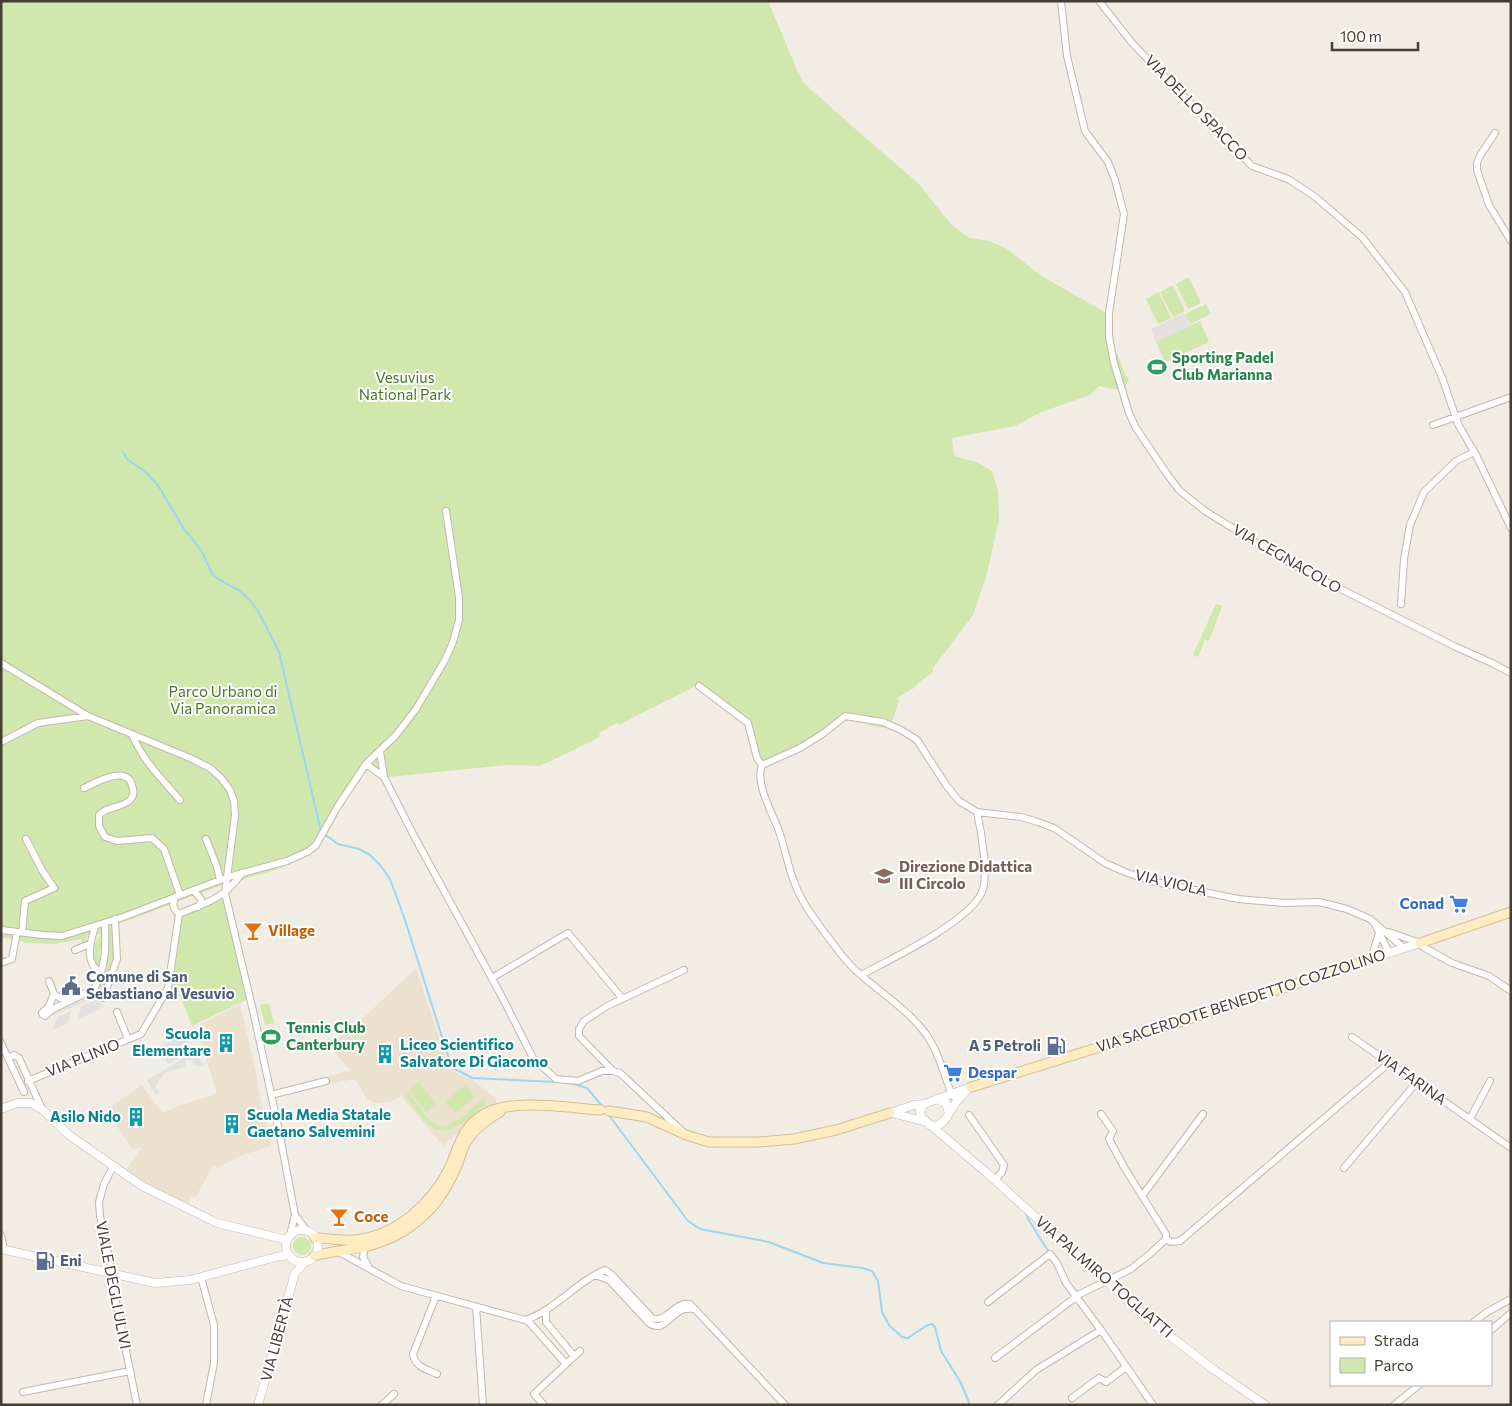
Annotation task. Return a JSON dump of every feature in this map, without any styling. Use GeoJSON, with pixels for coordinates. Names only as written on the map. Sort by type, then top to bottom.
{"type":"FeatureCollection","features":[{"type":"Feature","properties":{"kind":"main road","name":"VIA SACERDOTE BENEDETTO COZZOLINO"},"geometry":{"type":"LineString","coordinates":[[1420,943],[1511,912]]}},
{"type":"Feature","properties":{"kind":"main road","name":"VIA SACERDOTE BENEDETTO COZZOLINO"},"geometry":{"type":"LineString","coordinates":[[971,1087],[1174,1024],[1371,959]]}},
{"type":"Feature","properties":{"kind":"main road"},"geometry":{"type":"LineString","coordinates":[[315,1238],[352,1240],[368,1238],[383,1233],[403,1222],[416,1212],[440,1184],[450,1167],[459,1141],[467,1129],[485,1114],[514,1107],[528,1105],[628,1113],[648,1117],[686,1135],[710,1142],[758,1142],[794,1139],[836,1130],[890,1113]]}},
{"type":"Feature","properties":{"kind":"main road"},"geometry":{"type":"LineString","coordinates":[[314,1256],[365,1246],[395,1235],[422,1218],[443,1192],[455,1170],[464,1145],[472,1134],[492,1117],[514,1107]]}},
{"type":"Feature","properties":{"kind":"street","name":"VIA CEGNACOLO"},"geometry":{"type":"LineString","coordinates":[[1061,1],[1067,56],[1086,131],[1108,162],[1124,214],[1114,271],[1109,313],[1109,336],[1114,363],[1129,413],[1136,428],[1179,490],[1205,511],[1293,565],[1511,673]]}},
{"type":"Feature","properties":{"kind":"street","name":"VIA DELLO SPACCO"},"geometry":{"type":"LineString","coordinates":[[1099,1],[1133,44],[1252,166],[1288,179],[1314,196],[1362,237],[1405,292],[1443,380],[1456,416]]}},
{"type":"Feature","properties":{"kind":"street"},"geometry":{"type":"LineString","coordinates":[[1495,133],[1481,154],[1477,163],[1478,170],[1489,205],[1511,241]]}},
{"type":"Feature","properties":{"kind":"street"},"geometry":{"type":"LineString","coordinates":[[1433,425],[1511,397]]}},
{"type":"Feature","properties":{"kind":"street"},"geometry":{"type":"LineString","coordinates":[[1456,416],[1458,424],[1474,452],[1511,528]]}},
{"type":"Feature","properties":{"kind":"street"},"geometry":{"type":"LineString","coordinates":[[1401,604],[1404,559],[1410,525],[1424,492],[1456,461],[1474,452]]}},
{"type":"Feature","properties":{"kind":"street"},"geometry":{"type":"LineString","coordinates":[[1,930],[62,936],[116,920],[228,877],[287,861],[309,851],[316,845],[338,806],[366,764],[396,735],[416,709],[445,660],[452,642],[459,620],[458,597],[446,510]]}},
{"type":"Feature","properties":{"kind":"street"},"geometry":{"type":"LineString","coordinates":[[1,663],[88,716],[210,768],[226,784],[232,796],[235,815],[225,893]]}},
{"type":"Feature","properties":{"kind":"street"},"geometry":{"type":"LineString","coordinates":[[699,686],[748,723],[757,758],[762,765],[760,779],[795,884],[803,900],[834,945],[861,975],[896,1002],[926,1034],[932,1043],[951,1093],[957,1100]]}},
{"type":"Feature","properties":{"kind":"street"},"geometry":{"type":"LineString","coordinates":[[1,742],[38,723],[88,716]]}},
{"type":"Feature","properties":{"kind":"street","name":"VIA VIOLA"},"geometry":{"type":"LineString","coordinates":[[762,765],[800,748],[824,733],[845,716],[883,722],[917,740],[946,785],[959,801],[977,812],[1020,817],[1054,828],[1105,863],[1125,872],[1151,880],[1238,899],[1286,903],[1319,902],[1347,909],[1370,919],[1382,932],[1404,948]]}},
{"type":"Feature","properties":{"kind":"street"},"geometry":{"type":"LineString","coordinates":[[132,734],[136,745],[155,773],[180,800]]}},
{"type":"Feature","properties":{"kind":"street"},"geometry":{"type":"LineString","coordinates":[[380,751],[384,776],[414,836],[492,978],[533,1058],[556,1079],[578,1081],[602,1071],[620,1073],[686,1135]]}},
{"type":"Feature","properties":{"kind":"street"},"geometry":{"type":"LineString","coordinates":[[366,764],[384,776]]}},
{"type":"Feature","properties":{"kind":"street"},"geometry":{"type":"LineString","coordinates":[[84,788],[120,775],[127,777],[132,783],[134,792],[132,799],[124,805],[104,810],[99,816],[100,826],[105,837],[117,841],[152,838],[164,850],[177,896]]}},
{"type":"Feature","properties":{"kind":"street"},"geometry":{"type":"LineString","coordinates":[[861,975],[922,942],[952,922],[977,901],[983,890],[984,864],[977,812]]}},
{"type":"Feature","properties":{"kind":"street"},"geometry":{"type":"LineString","coordinates":[[1,963],[12,959],[20,932],[25,900],[54,888],[26,839]]}},
{"type":"Feature","properties":{"kind":"street"},"geometry":{"type":"LineString","coordinates":[[1,1235],[3,1249],[155,1283],[201,1277],[276,1257],[289,1257],[294,1261],[305,1262],[314,1256],[318,1248],[315,1238],[295,1215],[254,1015],[225,893],[218,881],[217,866],[206,839]]}},
{"type":"Feature","properties":{"kind":"street"},"geometry":{"type":"LineString","coordinates":[[179,914],[210,902],[225,893],[242,873]]}},
{"type":"Feature","properties":{"kind":"street"},"geometry":{"type":"LineString","coordinates":[[203,887],[203,896],[210,902]]}},
{"type":"Feature","properties":{"kind":"street"},"geometry":{"type":"LineString","coordinates":[[194,891],[201,899],[198,907]]}},
{"type":"Feature","properties":{"kind":"street","name":"VIA PLINIO"},"geometry":{"type":"LineString","coordinates":[[28,1081],[141,1034],[168,988],[179,914],[172,904],[177,896]]}},
{"type":"Feature","properties":{"kind":"street"},"geometry":{"type":"LineString","coordinates":[[103,998],[116,959],[116,920]]}},
{"type":"Feature","properties":{"kind":"street"},"geometry":{"type":"LineString","coordinates":[[54,994],[49,1006],[42,1013],[45,1016],[53,1009],[94,989],[104,963],[105,923]]}},
{"type":"Feature","properties":{"kind":"street"},"geometry":{"type":"LineString","coordinates":[[95,926],[90,944],[89,958],[95,970],[101,973]]}},
{"type":"Feature","properties":{"kind":"street"},"geometry":{"type":"LineString","coordinates":[[1371,959],[1382,932],[1420,943],[1423,947],[1452,963],[1489,976],[1511,991]]}},
{"type":"Feature","properties":{"kind":"street","name":"VIA VIOLA"},"geometry":{"type":"LineString","coordinates":[[1382,932],[1389,953]]}},
{"type":"Feature","properties":{"kind":"street"},"geometry":{"type":"LineString","coordinates":[[492,978],[568,933],[622,998]]}},
{"type":"Feature","properties":{"kind":"street","name":"VIA SACERDOTE BENEDETTO COZZOLINO"},"geometry":{"type":"LineString","coordinates":[[1371,959],[1420,943]]}},
{"type":"Feature","properties":{"kind":"street"},"geometry":{"type":"LineString","coordinates":[[75,950],[90,944]]}},
{"type":"Feature","properties":{"kind":"street"},"geometry":{"type":"LineString","coordinates":[[613,1071],[579,1036],[579,1029],[584,1021],[622,998],[684,970]]}},
{"type":"Feature","properties":{"kind":"street"},"geometry":{"type":"LineString","coordinates":[[49,981],[54,994],[60,998],[76,998]]}},
{"type":"Feature","properties":{"kind":"street"},"geometry":{"type":"LineString","coordinates":[[117,1012],[128,1039]]}},
{"type":"Feature","properties":{"kind":"street","name":"VIA FARINA"},"geometry":{"type":"LineString","coordinates":[[1352,1037],[1511,1148]]}},
{"type":"Feature","properties":{"kind":"street"},"geometry":{"type":"LineString","coordinates":[[1,1043],[24,1092]]}},
{"type":"Feature","properties":{"kind":"street"},"geometry":{"type":"LineString","coordinates":[[8,1058],[14,1055],[18,1058],[43,1110],[58,1126],[142,1186],[217,1223],[288,1238]]}},
{"type":"Feature","properties":{"kind":"street"},"geometry":{"type":"LineString","coordinates":[[1101,1114],[1114,1131],[1109,1139],[1166,1234],[1166,1238],[1171,1242],[1180,1242],[1389,1063]]}},
{"type":"Feature","properties":{"kind":"street"},"geometry":{"type":"LineString","coordinates":[[23,1102],[28,1081]]}},
{"type":"Feature","properties":{"kind":"street"},"geometry":{"type":"LineString","coordinates":[[271,1095],[326,1081]]}},
{"type":"Feature","properties":{"kind":"street"},"geometry":{"type":"LineString","coordinates":[[1344,1168],[1417,1082]]}},
{"type":"Feature","properties":{"kind":"street"},"geometry":{"type":"LineString","coordinates":[[1470,1119],[1490,1082]]}},
{"type":"Feature","properties":{"kind":"street","name":"VIA SACERDOTE BENEDETTO COZZOLINO"},"geometry":{"type":"LineString","coordinates":[[937,1099],[971,1087]]}},
{"type":"Feature","properties":{"kind":"street","name":"VIA SACERDOTE BENEDETTO COZZOLINO"},"geometry":{"type":"LineString","coordinates":[[948,1115],[957,1100],[971,1087]]}},
{"type":"Feature","properties":{"kind":"street"},"geometry":{"type":"LineString","coordinates":[[890,1113],[937,1099],[946,1103],[948,1115],[946,1131],[949,1141]]}},
{"type":"Feature","properties":{"kind":"street"},"geometry":{"type":"LineString","coordinates":[[1,1109],[23,1102],[31,1103],[43,1110]]}},
{"type":"Feature","properties":{"kind":"street"},"geometry":{"type":"LineString","coordinates":[[924,1104],[920,1114],[925,1122]]}},
{"type":"Feature","properties":{"kind":"street"},"geometry":{"type":"LineString","coordinates":[[890,1113],[938,1126],[943,1123],[948,1115]]}},
{"type":"Feature","properties":{"kind":"street"},"geometry":{"type":"LineString","coordinates":[[1142,1196],[1203,1114]]}},
{"type":"Feature","properties":{"kind":"street"},"geometry":{"type":"LineString","coordinates":[[969,1115],[1004,1165],[1002,1172],[995,1180]]}},
{"type":"Feature","properties":{"kind":"street","name":"VIA PALMIRO TOGLIATTI"},"geometry":{"type":"LineString","coordinates":[[925,1122],[995,1180],[1150,1320],[1264,1405]]}},
{"type":"Feature","properties":{"kind":"street","name":"VIALE DEGLI ULIVI"},"geometry":{"type":"LineString","coordinates":[[113,1167],[104,1184],[99,1202],[113,1287],[137,1405]]}},
{"type":"Feature","properties":{"kind":"street"},"geometry":{"type":"LineString","coordinates":[[295,1215],[286,1250],[295,1273]]}},
{"type":"Feature","properties":{"kind":"street"},"geometry":{"type":"LineString","coordinates":[[288,1238],[298,1230],[307,1231]]}},
{"type":"Feature","properties":{"kind":"street"},"geometry":{"type":"LineString","coordinates":[[994,1358],[1076,1296],[1131,1269],[1166,1238]]}},
{"type":"Feature","properties":{"kind":"street"},"geometry":{"type":"LineString","coordinates":[[365,1246],[363,1257],[370,1269]]}},
{"type":"Feature","properties":{"kind":"street"},"geometry":{"type":"LineString","coordinates":[[337,1250],[402,1286],[526,1320],[566,1364]]}},
{"type":"Feature","properties":{"kind":"street"},"geometry":{"type":"LineString","coordinates":[[988,1302],[1050,1254],[1057,1263],[1066,1283],[1102,1330],[1153,1405]]}},
{"type":"Feature","properties":{"kind":"street","name":"VIA LIBERTÀ"},"geometry":{"type":"LineString","coordinates":[[258,1405],[295,1273],[305,1262]]}},
{"type":"Feature","properties":{"kind":"street"},"geometry":{"type":"LineString","coordinates":[[526,1320],[546,1310],[605,1270],[656,1320],[664,1317],[682,1304],[690,1304],[785,1405]]}},
{"type":"Feature","properties":{"kind":"street"},"geometry":{"type":"LineString","coordinates":[[201,1277],[214,1325],[214,1363],[206,1405]]}},
{"type":"Feature","properties":{"kind":"street"},"geometry":{"type":"LineString","coordinates":[[436,1296],[413,1354],[418,1365],[437,1374]]}},
{"type":"Feature","properties":{"kind":"street"},"geometry":{"type":"LineString","coordinates":[[1475,1321],[1487,1312],[1511,1299]]}},
{"type":"Feature","properties":{"kind":"street"},"geometry":{"type":"LineString","coordinates":[[476,1307],[483,1405]]}},
{"type":"Feature","properties":{"kind":"street"},"geometry":{"type":"LineString","coordinates":[[544,1405],[534,1394],[577,1353],[546,1322],[546,1310]]}},
{"type":"Feature","properties":{"kind":"street"},"geometry":{"type":"LineString","coordinates":[[1492,1329],[1511,1313]]}},
{"type":"Feature","properties":{"kind":"street"},"geometry":{"type":"LineString","coordinates":[[998,1405],[1036,1370],[1102,1330]]}},
{"type":"Feature","properties":{"kind":"street"},"geometry":{"type":"LineString","coordinates":[[542,1336],[548,1339],[552,1336],[553,1331]]}},
{"type":"Feature","properties":{"kind":"street"},"geometry":{"type":"LineString","coordinates":[[1072,1398],[1099,1378],[1106,1382],[1126,1367]]}},
{"type":"Feature","properties":{"kind":"street"},"geometry":{"type":"LineString","coordinates":[[22,1392],[130,1371]]}},
{"type":"Feature","properties":{"kind":"street"},"geometry":{"type":"LineString","coordinates":[[1394,1405],[1418,1386]]}},
{"type":"Feature","properties":{"kind":"street"},"geometry":{"type":"LineString","coordinates":[[382,1405],[394,1394]]}},
{"type":"Feature","properties":{"kind":"shaded area"},"geometry":{"type":"Polygon","coordinates":[[[1184,313],[1190,326],[1156,342],[1151,329],[1184,313]]]}},
{"type":"Feature","properties":{"kind":"shaded area"},"geometry":{"type":"Polygon","coordinates":[[[416,968],[451,1069],[473,1080],[492,1096],[495,1096],[497,1108],[481,1112],[443,1146],[401,1096],[391,1102],[376,1103],[367,1099],[355,1079],[328,1084],[326,1077],[350,1070],[335,1053],[331,1044],[356,1025],[416,968]]]}},
{"type":"Feature","properties":{"kind":"shaded area"},"geometry":{"type":"Polygon","coordinates":[[[93,989],[96,997],[55,1015],[53,1009],[93,989]]]}},
{"type":"Feature","properties":{"kind":"shaded area"},"geometry":{"type":"Polygon","coordinates":[[[100,998],[100,1009],[78,1019],[81,1006],[100,998]]]}},
{"type":"Feature","properties":{"kind":"shaded area"},"geometry":{"type":"Polygon","coordinates":[[[240,1004],[271,1146],[240,1156],[217,1168],[213,1166],[195,1198],[192,1196],[187,1204],[125,1172],[142,1147],[133,1150],[106,1110],[142,1085],[162,1113],[217,1094],[196,1026],[240,1004]]]}},
{"type":"Feature","properties":{"kind":"shaded area"},"geometry":{"type":"Polygon","coordinates":[[[71,1011],[68,1023],[53,1030],[57,1017],[71,1011]]]}},
{"type":"Feature","properties":{"kind":"shaded area"},"geometry":{"type":"Polygon","coordinates":[[[185,1034],[189,1038],[190,1052],[168,1064],[159,1047],[185,1034]]]}},
{"type":"Feature","properties":{"kind":"shaded area"},"geometry":{"type":"Polygon","coordinates":[[[196,1051],[203,1066],[193,1065],[193,1061],[186,1060],[185,1067],[165,1073],[155,1086],[160,1091],[156,1095],[147,1080],[196,1051]]]}},
{"type":"Feature","properties":{"kind":"green space","name":"Vesuvius National Park"},"geometry":{"type":"Polygon","coordinates":[[[1,1],[768,1],[804,83],[918,183],[950,223],[969,238],[990,241],[1007,249],[1040,275],[1111,316],[1111,345],[1118,356],[1126,376],[1129,378],[1123,392],[1099,386],[1090,395],[1039,413],[1015,426],[952,438],[954,456],[977,462],[992,471],[998,491],[999,519],[987,574],[973,615],[933,668],[933,672],[914,688],[897,698],[899,701],[892,722],[883,728],[869,725],[869,722],[841,722],[777,761],[757,762],[754,740],[744,723],[695,686],[619,725],[617,723],[599,733],[600,736],[588,743],[540,766],[506,765],[389,777],[367,771],[360,778],[315,852],[279,869],[220,886],[113,926],[113,961],[103,988],[105,989],[104,992],[97,996],[95,991],[108,966],[106,964],[109,947],[108,929],[111,927],[102,930],[104,949],[100,949],[99,958],[103,958],[98,969],[90,953],[100,934],[96,934],[97,932],[87,935],[85,943],[77,947],[76,945],[82,943],[81,939],[54,944],[26,943],[16,939],[1,938],[1,1]]]}},
{"type":"Feature","properties":{"kind":"green space"},"geometry":{"type":"Polygon","coordinates":[[[1189,277],[1201,303],[1188,309],[1176,284],[1189,277]]]}},
{"type":"Feature","properties":{"kind":"green space"},"geometry":{"type":"Polygon","coordinates":[[[1173,285],[1185,311],[1173,317],[1160,292],[1173,285]]]}},
{"type":"Feature","properties":{"kind":"green space"},"geometry":{"type":"Polygon","coordinates":[[[1159,292],[1171,318],[1158,324],[1146,299],[1159,292]]]}},
{"type":"Feature","properties":{"kind":"green space"},"geometry":{"type":"Polygon","coordinates":[[[1206,304],[1211,314],[1190,324],[1185,314],[1206,304]]]}},
{"type":"Feature","properties":{"kind":"green space"},"geometry":{"type":"Polygon","coordinates":[[[1200,321],[1209,342],[1165,362],[1156,342],[1200,321]]]}},
{"type":"Feature","properties":{"kind":"green space"},"geometry":{"type":"Polygon","coordinates":[[[1216,604],[1222,606],[1209,641],[1205,640],[1198,657],[1193,655],[1216,604]]]}},
{"type":"Feature","properties":{"kind":"green space"},"geometry":{"type":"Polygon","coordinates":[[[223,898],[248,999],[192,1026],[181,998],[169,990],[180,916],[223,898]]]}},
{"type":"Feature","properties":{"kind":"green space"},"geometry":{"type":"Polygon","coordinates":[[[269,1003],[274,1023],[265,1025],[260,1005],[269,1003]]]}},
{"type":"Feature","properties":{"kind":"green space"},"geometry":{"type":"Polygon","coordinates":[[[419,1082],[436,1104],[426,1112],[409,1090],[419,1082]]]}},
{"type":"Feature","properties":{"kind":"green space"},"geometry":{"type":"Polygon","coordinates":[[[465,1085],[475,1097],[455,1113],[446,1102],[465,1085]]]}},
{"type":"Feature","properties":{"kind":"green space"},"geometry":{"type":"Polygon","coordinates":[[[409,1093],[427,1117],[440,1125],[453,1123],[483,1099],[487,1103],[460,1125],[445,1131],[437,1130],[427,1123],[405,1096],[409,1093]]]}},
{"type":"Feature","properties":{"kind":"green space"},"geometry":{"type":"Polygon","coordinates":[[[298,1237],[306,1237],[311,1242],[309,1253],[298,1255],[293,1250],[293,1242],[298,1237]]]}},
{"type":"Feature","properties":{"kind":"waterway"},"geometry":{"type":"LineString","coordinates":[[123,452],[127,459],[147,473],[159,487],[184,529],[201,550],[213,575],[240,591],[258,611],[279,652],[321,831]]}},
{"type":"Feature","properties":{"kind":"waterway"},"geometry":{"type":"LineString","coordinates":[[324,834],[338,844],[359,849],[370,855],[390,879],[449,1059],[455,1069],[472,1078],[556,1082]]}},
{"type":"Feature","properties":{"kind":"waterway"},"geometry":{"type":"LineString","coordinates":[[571,1083],[587,1088],[602,1106]]}},
{"type":"Feature","properties":{"kind":"waterway"},"geometry":{"type":"LineString","coordinates":[[608,1114],[688,1221],[700,1229],[769,1242],[823,1263],[872,1271],[878,1281],[882,1312],[889,1325],[902,1337],[908,1338],[932,1324],[935,1327],[941,1351],[960,1381],[970,1405]]}},
{"type":"Feature","properties":{"kind":"waterway"},"geometry":{"type":"LineString","coordinates":[[1026,1212],[1028,1219],[1050,1254]]}},
{"type":"Feature","properties":{"kind":"place","name":"Sporting Padel Club Marianna"},"geometry":{"type":"Point","coordinates":[1157,367]}},
{"type":"Feature","properties":{"kind":"place","name":"Direzione Didattica III Circolo"},"geometry":{"type":"Point","coordinates":[884,876]}},
{"type":"Feature","properties":{"kind":"place","name":"Conad"},"geometry":{"type":"Point","coordinates":[1459,904]}},
{"type":"Feature","properties":{"kind":"place","name":"Village"},"geometry":{"type":"Point","coordinates":[253,931]}},
{"type":"Feature","properties":{"kind":"place","name":"Comune di San Sebastiano al Vesuvio"},"geometry":{"type":"Point","coordinates":[71,986]}},
{"type":"Feature","properties":{"kind":"place","name":"Tennis Club Canterbury"},"geometry":{"type":"Point","coordinates":[271,1037]}},
{"type":"Feature","properties":{"kind":"place","name":"Scuola Elementare"},"geometry":{"type":"Point","coordinates":[226,1043]}},
{"type":"Feature","properties":{"kind":"place","name":"A 5 Petroli"},"geometry":{"type":"Point","coordinates":[1056,1046]}},
{"type":"Feature","properties":{"kind":"place","name":"Liceo Scientifico Salvatore Di Giacomo"},"geometry":{"type":"Point","coordinates":[385,1054]}},
{"type":"Feature","properties":{"kind":"place","name":"Despar"},"geometry":{"type":"Point","coordinates":[953,1073]}},
{"type":"Feature","properties":{"kind":"place","name":"Asilo Nido"},"geometry":{"type":"Point","coordinates":[136,1117]}},
{"type":"Feature","properties":{"kind":"place","name":"Scuola Media Statale Gaetano Salvemini"},"geometry":{"type":"Point","coordinates":[232,1124]}},
{"type":"Feature","properties":{"kind":"place","name":"Coce"},"geometry":{"type":"Point","coordinates":[339,1217]}},
{"type":"Feature","properties":{"kind":"place","name":"Eni"},"geometry":{"type":"Point","coordinates":[45,1261]}},
{"type":"Feature","properties":{"kind":"park label","name":"Parco Urbano di Via Panoramica"},"geometry":{"type":"Point","coordinates":[223,700]}}]}
